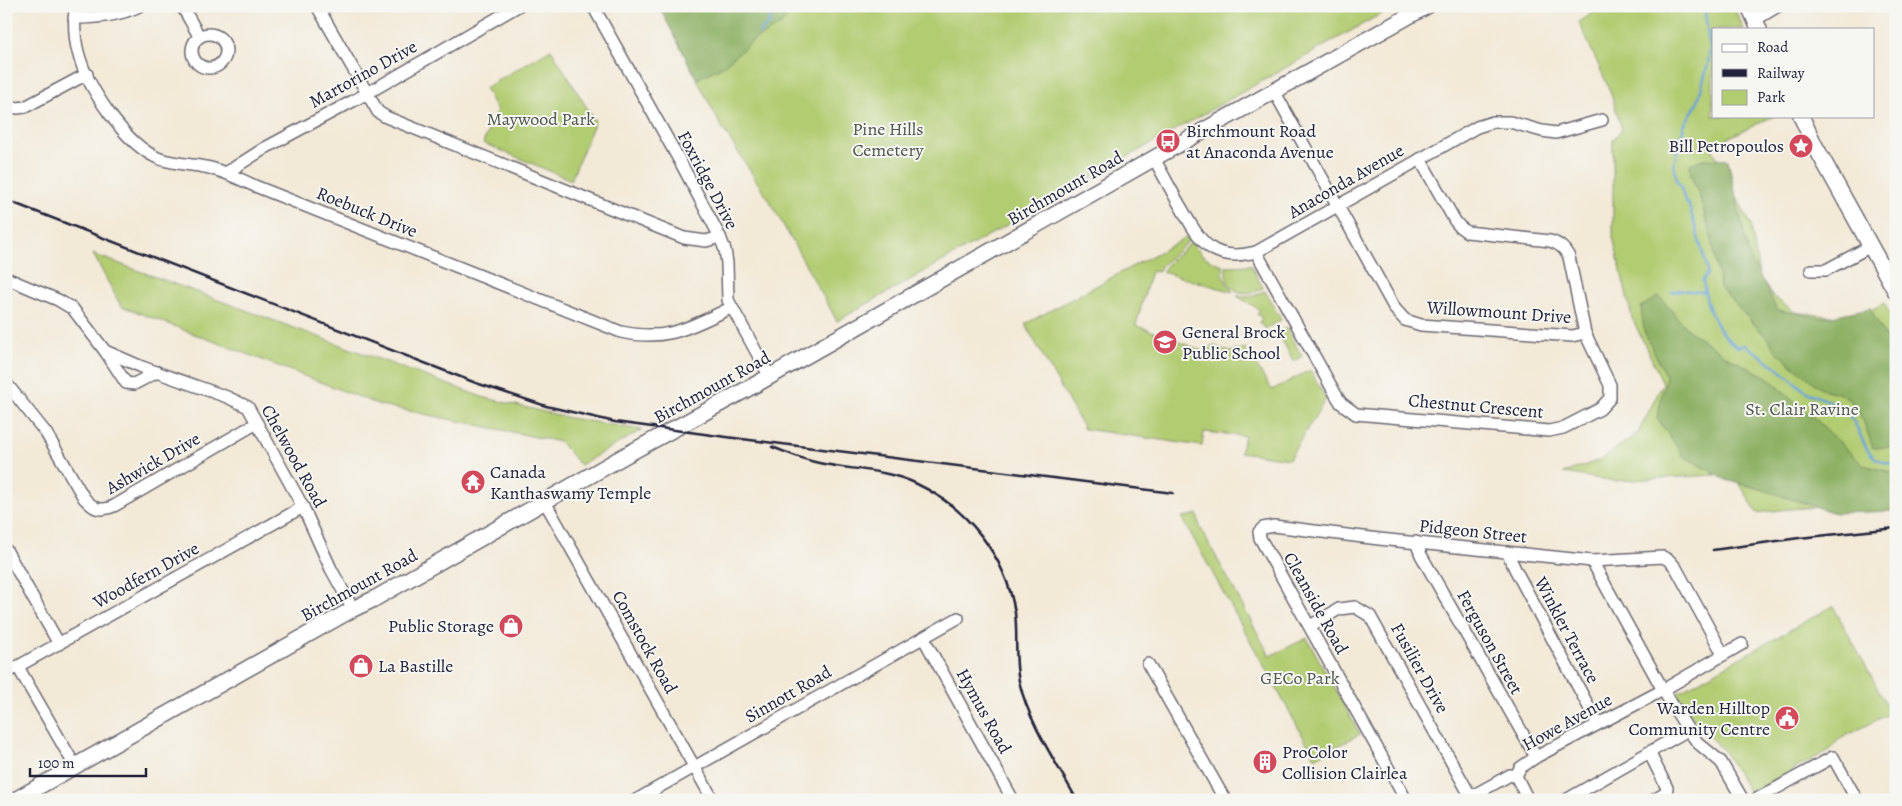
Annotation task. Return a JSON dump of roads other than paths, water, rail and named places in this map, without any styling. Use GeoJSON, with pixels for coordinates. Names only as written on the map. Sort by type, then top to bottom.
{"type":"FeatureCollection","features":[{"type":"Feature","properties":{"kind":"main road","name":"Birchmount Road"},"geometry":{"type":"LineString","coordinates":[[16,800],[626,455],[1427,6]]}},
{"type":"Feature","properties":{"kind":"main road"},"geometry":{"type":"LineString","coordinates":[[1802,118],[1814,144],[1896,292]]}},
{"type":"Feature","properties":{"kind":"street"},"geometry":{"type":"LineString","coordinates":[[74,12],[106,17],[140,6]]}},
{"type":"Feature","properties":{"kind":"street"},"geometry":{"type":"LineString","coordinates":[[182,6],[199,36]]}},
{"type":"Feature","properties":{"kind":"street"},"geometry":{"type":"LineString","coordinates":[[317,6],[366,94],[378,112],[386,117],[684,238],[706,241],[720,238]]}},
{"type":"Feature","properties":{"kind":"street","name":"Martorino Drive"},"geometry":{"type":"LineString","coordinates":[[226,173],[265,148],[366,94],[518,6]]}},
{"type":"Feature","properties":{"kind":"street","name":"Foxridge Drive"},"geometry":{"type":"LineString","coordinates":[[593,6],[720,238],[727,263],[728,300],[770,376]]}},
{"type":"Feature","properties":{"kind":"street"},"geometry":{"type":"LineString","coordinates":[[1755,18],[1778,6]]}},
{"type":"Feature","properties":{"kind":"street","name":"Roebuck Drive"},"geometry":{"type":"LineString","coordinates":[[74,12],[77,50],[86,74],[118,126],[142,149],[159,158],[177,164],[206,167],[226,173],[264,190],[620,332],[648,336],[672,334],[697,325],[731,308]]}},
{"type":"Feature","properties":{"kind":"street"},"geometry":{"type":"LineString","coordinates":[[6,105],[17,108],[25,107],[86,74]]}},
{"type":"Feature","properties":{"kind":"street","name":"Willowmount Drive"},"geometry":{"type":"LineString","coordinates":[[1274,91],[1395,309],[1405,320],[1421,325],[1572,336],[1585,333]]}},
{"type":"Feature","properties":{"kind":"street","name":"Anaconda Avenue"},"geometry":{"type":"LineString","coordinates":[[1154,158],[1191,227],[1204,244],[1215,251],[1228,255],[1239,255],[1256,252],[1477,127],[1494,122],[1510,122],[1542,131],[1556,132],[1602,120]]}},
{"type":"Feature","properties":{"kind":"street","name":"Chestnut Crescent"},"geometry":{"type":"LineString","coordinates":[[1256,252],[1336,395],[1341,403],[1356,414],[1548,431],[1564,428],[1600,409],[1610,398],[1610,385],[1585,333],[1569,257],[1564,249],[1559,244],[1550,241],[1467,232],[1455,221],[1420,159]]}},
{"type":"Feature","properties":{"kind":"street"},"geometry":{"type":"LineString","coordinates":[[1811,270],[1826,270],[1871,246]]}},
{"type":"Feature","properties":{"kind":"street"},"geometry":{"type":"LineString","coordinates":[[6,278],[58,300],[73,309],[105,351],[126,383],[134,384],[157,372]]}},
{"type":"Feature","properties":{"kind":"street","name":"Chelwood Road"},"geometry":{"type":"LineString","coordinates":[[105,351],[244,404],[252,412],[304,507],[331,569],[353,610]]}},
{"type":"Feature","properties":{"kind":"street","name":"Ashwick Drive"},"geometry":{"type":"LineString","coordinates":[[6,382],[46,433],[84,498],[92,507],[99,509],[114,506],[257,423]]}},
{"type":"Feature","properties":{"kind":"street","name":"Comstock Road"},"geometry":{"type":"LineString","coordinates":[[545,502],[713,800]]}},
{"type":"Feature","properties":{"kind":"street","name":"Woodfern Drive"},"geometry":{"type":"LineString","coordinates":[[6,673],[304,507]]}},
{"type":"Feature","properties":{"kind":"street","name":"Pidgeon Street"},"geometry":{"type":"LineString","coordinates":[[1263,528],[1274,526],[1592,561],[1663,557],[1676,568],[1724,654]]}},
{"type":"Feature","properties":{"kind":"street","name":"Cleanside Road"},"geometry":{"type":"LineString","coordinates":[[1263,528],[1259,532],[1260,538],[1406,800]]}},
{"type":"Feature","properties":{"kind":"street","name":"Ferguson Street"},"geometry":{"type":"LineString","coordinates":[[1416,542],[1536,757]]}},
{"type":"Feature","properties":{"kind":"street"},"geometry":{"type":"LineString","coordinates":[[6,550],[59,644]]}},
{"type":"Feature","properties":{"kind":"street","name":"Winkler Terrace"},"geometry":{"type":"LineString","coordinates":[[1507,552],[1514,569],[1598,724]]}},
{"type":"Feature","properties":{"kind":"street"},"geometry":{"type":"LineString","coordinates":[[1592,561],[1663,690],[1688,730],[1698,742],[1721,762],[1743,800]]}},
{"type":"Feature","properties":{"kind":"street","name":"Fusilier Drive"},"geometry":{"type":"LineString","coordinates":[[1310,626],[1339,609],[1355,607],[1370,616],[1468,798]]}},
{"type":"Feature","properties":{"kind":"street","name":"Sinnott Road"},"geometry":{"type":"LineString","coordinates":[[636,800],[851,678],[924,639],[958,618]]}},
{"type":"Feature","properties":{"kind":"street","name":"Hymus Road"},"geometry":{"type":"LineString","coordinates":[[924,639],[1013,800]]}},
{"type":"Feature","properties":{"kind":"street","name":"Howe Avenue"},"geometry":{"type":"LineString","coordinates":[[1468,798],[1510,775],[1517,780],[1520,768],[1536,757],[1663,690],[1742,644]]}},
{"type":"Feature","properties":{"kind":"street"},"geometry":{"type":"LineString","coordinates":[[1148,664],[1225,800]]}},
{"type":"Feature","properties":{"kind":"street"},"geometry":{"type":"LineString","coordinates":[[18,667],[75,766]]}},
{"type":"Feature","properties":{"kind":"street"},"geometry":{"type":"LineString","coordinates":[[1566,800],[1688,730]]}},
{"type":"Feature","properties":{"kind":"street"},"geometry":{"type":"LineString","coordinates":[[1649,752],[1667,788],[1666,793],[1654,800]]}},
{"type":"Feature","properties":{"kind":"street"},"geometry":{"type":"LineString","coordinates":[[1755,800],[1833,757],[1857,800]]}},
{"type":"Feature","properties":{"kind":"street"},"geometry":{"type":"LineString","coordinates":[[1517,780],[1528,800]]}},
{"type":"Feature","properties":{"kind":"waterway"},"geometry":{"type":"LineString","coordinates":[[759,33],[770,22],[773,6]]}},
{"type":"Feature","properties":{"kind":"waterway"},"geometry":{"type":"LineString","coordinates":[[1704,6],[1710,48],[1708,64],[1697,104],[1684,125],[1674,164],[1677,181],[1685,201],[1689,205],[1707,268],[1707,274],[1703,280],[1709,309],[1718,327],[1730,341],[1738,347],[1745,345],[1768,360],[1813,395],[1837,404],[1853,420],[1869,452],[1884,462],[1896,464]]}},
{"type":"Feature","properties":{"kind":"waterway"},"geometry":{"type":"LineString","coordinates":[[1672,292],[1679,290],[1704,292]]}},
{"type":"Feature","properties":{"kind":"railway"},"geometry":{"type":"LineString","coordinates":[[6,200],[476,383],[546,406],[615,422],[1173,493]]}},
{"type":"Feature","properties":{"kind":"railway"},"geometry":{"type":"LineString","coordinates":[[772,447],[813,462],[879,472],[915,483],[951,505],[981,536],[1003,572],[1010,592],[1016,622],[1016,655],[1019,681],[1029,712],[1036,728],[1077,800]]}},
{"type":"Feature","properties":{"kind":"railway"},"geometry":{"type":"LineString","coordinates":[[1713,550],[1799,538],[1896,528]]}},
{"type":"Feature","properties":{"kind":"place","name":"Birchmount Road at Anaconda Avenue"},"geometry":{"type":"Point","coordinates":[1168,141]}},
{"type":"Feature","properties":{"kind":"place","name":"Bill Petropoulos"},"geometry":{"type":"Point","coordinates":[1801,146]}},
{"type":"Feature","properties":{"kind":"place","name":"General Brock Public School"},"geometry":{"type":"Point","coordinates":[1165,342]}},
{"type":"Feature","properties":{"kind":"place","name":"Canada Kanthaswamy Temple"},"geometry":{"type":"Point","coordinates":[473,482]}},
{"type":"Feature","properties":{"kind":"place","name":"Public Storage"},"geometry":{"type":"Point","coordinates":[511,626]}},
{"type":"Feature","properties":{"kind":"place","name":"La Bastille"},"geometry":{"type":"Point","coordinates":[361,666]}},
{"type":"Feature","properties":{"kind":"place","name":"Warden Hilltop Community Centre"},"geometry":{"type":"Point","coordinates":[1787,718]}},
{"type":"Feature","properties":{"kind":"place","name":"ProColor Collision Clairlea"},"geometry":{"type":"Point","coordinates":[1265,762]}},
{"type":"Feature","properties":{"kind":"park label","name":"Maywood Park"},"geometry":{"type":"Point","coordinates":[541,119]}},
{"type":"Feature","properties":{"kind":"park label","name":"Pine Hills Cemetery"},"geometry":{"type":"Point","coordinates":[888,139]}},
{"type":"Feature","properties":{"kind":"park label","name":"St. Clair Ravine"},"geometry":{"type":"Point","coordinates":[1802,409]}},
{"type":"Feature","properties":{"kind":"park label","name":"GECo Park"},"geometry":{"type":"Point","coordinates":[1300,678]}}]}
